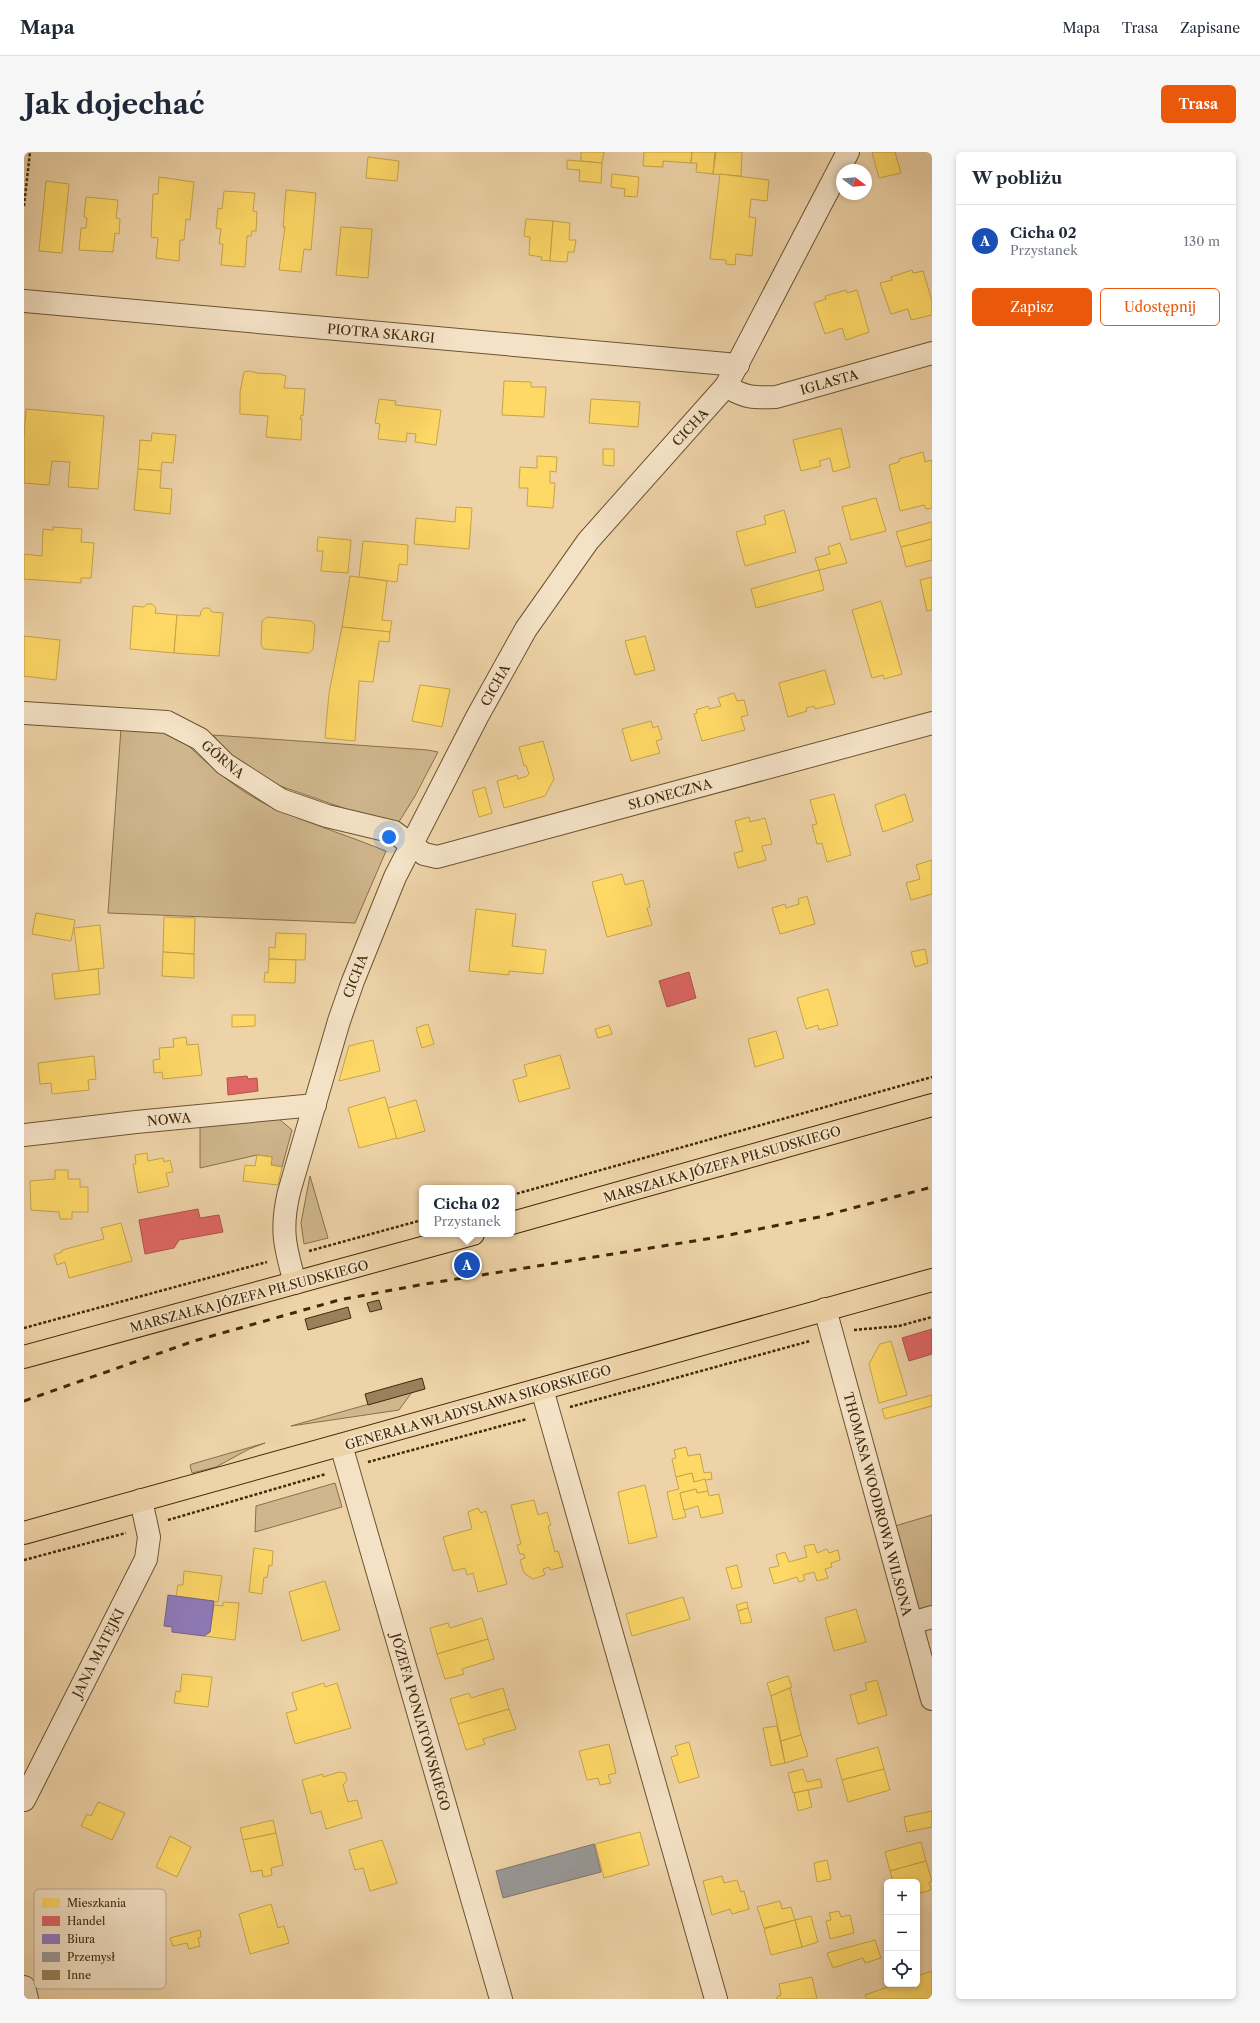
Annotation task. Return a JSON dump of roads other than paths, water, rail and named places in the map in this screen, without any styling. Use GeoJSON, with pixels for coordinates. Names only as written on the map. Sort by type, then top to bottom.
{"type":"FeatureCollection","features":[{"type":"Feature","properties":{"kind":"main road","name":"MARSZAŁKA JÓZEFA PIŁSUDSKIEGO"},"geometry":{"type":"LineString","coordinates":[[515,1222],[932,1105]]}},
{"type":"Feature","properties":{"kind":"main road","name":"MARSZAŁKA JÓZEFA PIŁSUDSKIEGO"},"geometry":{"type":"LineString","coordinates":[[24,1357],[462,1237]]}},
{"type":"Feature","properties":{"kind":"main road","name":"GENERAŁA WŁADYSŁAWA SIKORSKIEGO"},"geometry":{"type":"LineString","coordinates":[[24,1533],[932,1280]]}},
{"type":"Feature","properties":{"kind":"street","name":"CICHA"},"geometry":{"type":"LineString","coordinates":[[296,1283],[283,1235],[284,1212],[352,981],[395,877],[411,844],[484,704],[526,628],[588,541],[726,386],[848,152]]}},
{"type":"Feature","properties":{"kind":"street","name":"PIOTRA SKARGI"},"geometry":{"type":"LineString","coordinates":[[24,301],[738,365]]}},
{"type":"Feature","properties":{"kind":"street","name":"IGLASTA"},"geometry":{"type":"LineString","coordinates":[[726,386],[739,394],[752,398],[776,397],[932,353]]}},
{"type":"Feature","properties":{"kind":"street","name":"GÓRNA"},"geometry":{"type":"LineString","coordinates":[[24,713],[167,722],[200,739],[225,764],[281,800],[327,816],[394,832],[411,844]]}},
{"type":"Feature","properties":{"kind":"street","name":"SŁONECZNA"},"geometry":{"type":"LineString","coordinates":[[411,844],[424,854],[437,857],[932,723]]}},
{"type":"Feature","properties":{"kind":"street","name":"NOWA"},"geometry":{"type":"LineString","coordinates":[[24,1135],[136,1122],[315,1105]]}},
{"type":"Feature","properties":{"kind":"street","name":"THOMASA WOODROWA WILSONA"},"geometry":{"type":"LineString","coordinates":[[825,1309],[932,1699]]}},
{"type":"Feature","properties":{"kind":"street"},"geometry":{"type":"LineString","coordinates":[[542,1389],[716,1999]]}},
{"type":"Feature","properties":{"kind":"street","name":"JÓZEFA PONIATOWSKIEGO"},"geometry":{"type":"LineString","coordinates":[[341,1445],[501,1999]]}},
{"type":"Feature","properties":{"kind":"street","name":"JANA MATEJKI"},"geometry":{"type":"LineString","coordinates":[[24,1800],[146,1559],[149,1537],[141,1500]]}},
{"type":"Feature","properties":{"kind":"street"},"geometry":{"type":"LineString","coordinates":[[911,1623],[932,1617]]}},
{"type":"Feature","properties":{"kind":"street"},"geometry":{"type":"LineString","coordinates":[[24,1987],[28,1999]]}},
{"type":"Feature","properties":{"kind":"railway"},"geometry":{"type":"LineString","coordinates":[[24,1401],[194,1341],[339,1300],[419,1285],[719,1237],[819,1217],[932,1187]]}},
{"type":"Feature","properties":{"kind":"place","name":"Cicha 02"},"geometry":{"type":"Point","coordinates":[467,1265]}}]}
